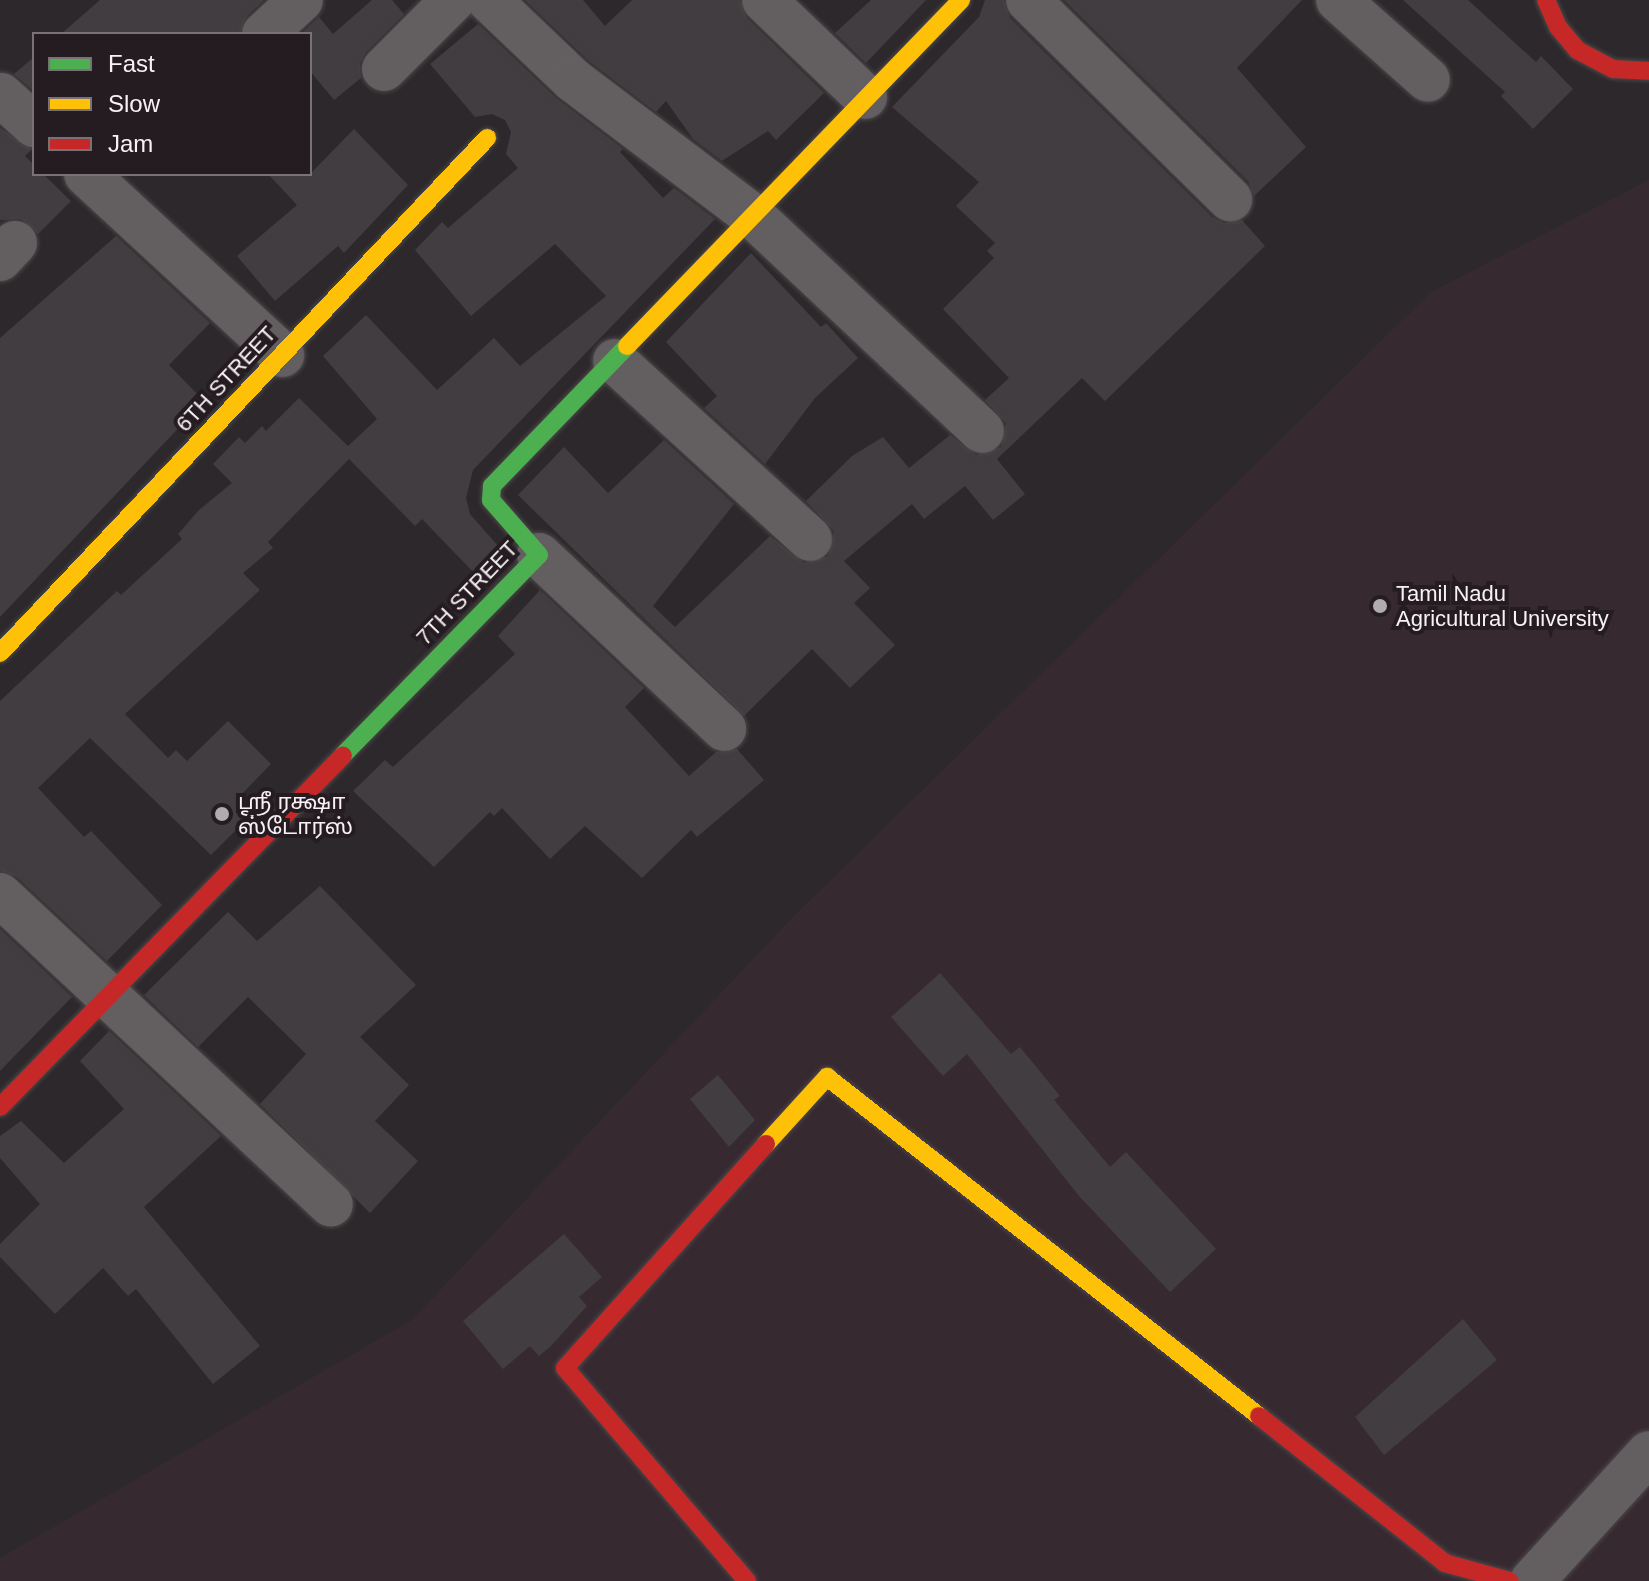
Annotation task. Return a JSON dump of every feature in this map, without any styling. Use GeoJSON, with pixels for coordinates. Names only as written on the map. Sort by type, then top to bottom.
{"type":"FeatureCollection","features":[{"type":"Feature","properties":{"kind":"street"},"geometry":{"type":"LineString","coordinates":[[266,32],[301,0]]}},
{"type":"Feature","properties":{"kind":"street"},"geometry":{"type":"LineString","coordinates":[[384,69],[453,0]]}},
{"type":"Feature","properties":{"kind":"street"},"geometry":{"type":"LineString","coordinates":[[489,0],[573,80],[753,216],[982,431]]}},
{"type":"Feature","properties":{"kind":"street"},"geometry":{"type":"LineString","coordinates":[[764,0],[865,97]]}},
{"type":"Feature","properties":{"kind":"street","name":"7TH STREET"},"geometry":{"type":"LineString","coordinates":[[0,1107],[539,555],[491,500],[492,486],[961,0]]}},
{"type":"Feature","properties":{"kind":"street"},"geometry":{"type":"LineString","coordinates":[[1028,0],[1230,199]]}},
{"type":"Feature","properties":{"kind":"street"},"geometry":{"type":"LineString","coordinates":[[1338,0],[1428,80]]}},
{"type":"Feature","properties":{"kind":"street"},"geometry":{"type":"LineString","coordinates":[[1546,0],[1558,27],[1577,50],[1613,69],[1649,71]]}},
{"type":"Feature","properties":{"kind":"street"},"geometry":{"type":"LineString","coordinates":[[1,95],[32,123]]}},
{"type":"Feature","properties":{"kind":"street","name":"6TH STREET"},"geometry":{"type":"LineString","coordinates":[[0,653],[487,138]]}},
{"type":"Feature","properties":{"kind":"street"},"geometry":{"type":"LineString","coordinates":[[98,178],[282,355]]}},
{"type":"Feature","properties":{"kind":"street"},"geometry":{"type":"LineString","coordinates":[[615,361],[810,539]]}},
{"type":"Feature","properties":{"kind":"street"},"geometry":{"type":"LineString","coordinates":[[539,555],[724,729]]}},
{"type":"Feature","properties":{"kind":"street"},"geometry":{"type":"LineString","coordinates":[[0,895],[331,1205]]}},
{"type":"Feature","properties":{"kind":"street"},"geometry":{"type":"LineString","coordinates":[[747,1581],[565,1368],[827,1077],[1445,1563],[1510,1581]]}},
{"type":"Feature","properties":{"kind":"street"},"geometry":{"type":"LineString","coordinates":[[1532,1581],[1649,1453]]}},
{"type":"Feature","properties":{"kind":"shaded area","name":"Tamil Nadu Agricultural University"},"geometry":{"type":"Polygon","coordinates":[[[1649,180],[1649,1581],[0,1581],[0,1558],[412,1320],[791,919],[1431,292],[1649,180]]]}},
{"type":"Feature","properties":{"kind":"building"},"geometry":{"type":"Polygon","coordinates":[[[100,0],[264,0],[247,16],[241,32],[63,32],[100,0]]]}},
{"type":"Feature","properties":{"kind":"building"},"geometry":{"type":"Polygon","coordinates":[[[372,0],[392,0],[404,14],[366,52],[360,63],[361,78],[334,100],[312,73],[312,32],[303,32],[319,17],[333,34],[372,0]]]}},
{"type":"Feature","properties":{"kind":"building"},"geometry":{"type":"Polygon","coordinates":[[[525,0],[583,0],[605,26],[632,0],[740,0],[747,18],[824,93],[776,140],[768,131],[722,161],[693,139],[666,101],[656,112],[589,61],[525,0]]]}},
{"type":"Feature","properties":{"kind":"building"},"geometry":{"type":"Polygon","coordinates":[[[871,0],[926,0],[866,63],[835,33],[871,0]]]}},
{"type":"Feature","properties":{"kind":"building"},"geometry":{"type":"Polygon","coordinates":[[[985,0],[1004,0],[1010,18],[1212,217],[1224,223],[1242,220],[1265,246],[1105,401],[1082,378],[997,459],[1025,494],[993,520],[965,486],[924,519],[912,504],[844,561],[870,588],[854,603],[895,645],[850,688],[812,649],[744,716],[518,495],[564,447],[608,493],[664,440],[734,504],[653,606],[675,627],[770,536],[804,563],[828,556],[834,531],[806,501],[852,456],[883,437],[909,468],[950,435],[976,455],[1001,447],[1006,423],[985,400],[1009,378],[943,309],[994,258],[987,251],[995,243],[956,206],[979,182],[892,107],[979,17],[985,0]]]}},
{"type":"Feature","properties":{"kind":"building"},"geometry":{"type":"Polygon","coordinates":[[[1064,0],[1302,0],[1237,68],[1306,147],[1254,196],[1248,181],[1064,0]]]}},
{"type":"Feature","properties":{"kind":"building"},"geometry":{"type":"Polygon","coordinates":[[[1403,0],[1468,0],[1536,62],[1541,56],[1573,89],[1533,129],[1501,96],[1505,92],[1403,0]]]}},
{"type":"Feature","properties":{"kind":"building"},"geometry":{"type":"Polygon","coordinates":[[[478,24],[556,98],[623,149],[620,152],[663,198],[674,188],[715,219],[473,470],[466,498],[470,514],[505,554],[480,579],[422,519],[415,526],[349,459],[268,542],[273,548],[243,573],[260,590],[125,714],[168,758],[176,750],[187,761],[228,721],[271,764],[237,799],[252,814],[211,855],[90,738],[38,788],[84,837],[91,831],[162,905],[107,961],[17,877],[0,871],[0,701],[117,591],[121,595],[182,539],[178,534],[199,510],[232,483],[213,464],[239,437],[245,443],[262,426],[266,431],[299,398],[348,446],[377,419],[323,356],[366,315],[437,390],[494,338],[520,366],[606,296],[555,244],[471,316],[415,250],[442,222],[448,228],[518,168],[506,154],[511,132],[505,120],[492,114],[475,117],[430,64],[478,24]]]}},
{"type":"Feature","properties":{"kind":"building"},"geometry":{"type":"Polygon","coordinates":[[[32,59],[32,89],[14,74],[32,59]]]}},
{"type":"Feature","properties":{"kind":"building"},"geometry":{"type":"Polygon","coordinates":[[[0,128],[32,149],[25,156],[32,163],[32,176],[45,176],[71,201],[38,234],[21,219],[0,220],[0,128]]]}},
{"type":"Feature","properties":{"kind":"building"},"geometry":{"type":"Polygon","coordinates":[[[354,129],[408,185],[344,253],[338,246],[275,301],[237,256],[297,205],[270,176],[312,176],[312,172],[354,129]]]}},
{"type":"Feature","properties":{"kind":"building"},"geometry":{"type":"Polygon","coordinates":[[[116,236],[210,323],[169,365],[204,401],[0,617],[0,338],[116,236]]]}},
{"type":"Feature","properties":{"kind":"building"},"geometry":{"type":"Polygon","coordinates":[[[751,253],[821,327],[826,323],[858,358],[815,398],[765,464],[704,408],[717,396],[666,342],[751,253]]]}},
{"type":"Feature","properties":{"kind":"building"},"geometry":{"type":"Polygon","coordinates":[[[540,590],[644,688],[625,707],[689,776],[716,752],[737,749],[764,780],[697,837],[691,830],[642,878],[585,826],[550,859],[502,808],[494,816],[490,812],[434,867],[353,791],[385,760],[393,767],[515,654],[498,636],[540,590]]]}},
{"type":"Feature","properties":{"kind":"building"},"geometry":{"type":"Polygon","coordinates":[[[320,886],[416,985],[360,1037],[409,1085],[375,1121],[418,1161],[370,1213],[260,1104],[306,1054],[248,997],[198,1047],[144,995],[228,912],[257,941],[320,886]]]}},
{"type":"Feature","properties":{"kind":"building"},"geometry":{"type":"Polygon","coordinates":[[[0,929],[72,997],[0,1071],[0,929]]]}},
{"type":"Feature","properties":{"kind":"building"},"geometry":{"type":"Polygon","coordinates":[[[940,973],[1011,1054],[1020,1047],[1060,1096],[1054,1100],[1110,1167],[1126,1152],[1216,1249],[1170,1292],[1079,1196],[967,1054],[943,1076],[891,1017],[940,973]]]}},
{"type":"Feature","properties":{"kind":"building"},"geometry":{"type":"Polygon","coordinates":[[[109,1031],[221,1136],[144,1207],[260,1346],[213,1384],[136,1289],[128,1296],[103,1268],[55,1314],[0,1257],[0,1244],[40,1204],[0,1158],[0,1136],[21,1121],[64,1163],[124,1109],[80,1061],[109,1031]]]}},
{"type":"Feature","properties":{"kind":"building"},"geometry":{"type":"Polygon","coordinates":[[[718,1075],[755,1120],[729,1147],[690,1099],[718,1075]]]}},
{"type":"Feature","properties":{"kind":"building"},"geometry":{"type":"Polygon","coordinates":[[[564,1234],[602,1277],[579,1297],[587,1306],[550,1347],[539,1356],[530,1346],[503,1369],[463,1321],[564,1234]]]}},
{"type":"Feature","properties":{"kind":"building"},"geometry":{"type":"Polygon","coordinates":[[[1463,1319],[1497,1360],[1384,1455],[1355,1417],[1463,1319]]]}},
{"type":"Feature","properties":{"kind":"traffic: fast"},"geometry":{"type":"LineString","coordinates":[[343,755],[539,555],[491,500],[492,486],[627,346]]}},
{"type":"Feature","properties":{"kind":"traffic: slow"},"geometry":{"type":"LineString","coordinates":[[627,346],[961,0]]}},
{"type":"Feature","properties":{"kind":"traffic: slow"},"geometry":{"type":"LineString","coordinates":[[0,653],[487,138]]}},
{"type":"Feature","properties":{"kind":"traffic: slow"},"geometry":{"type":"LineString","coordinates":[[766,1144],[827,1077],[1259,1416]]}},
{"type":"Feature","properties":{"kind":"traffic: jam"},"geometry":{"type":"LineString","coordinates":[[1546,0],[1558,27],[1577,50],[1613,69],[1649,71]]}},
{"type":"Feature","properties":{"kind":"traffic: jam"},"geometry":{"type":"LineString","coordinates":[[0,1107],[343,755]]}},
{"type":"Feature","properties":{"kind":"traffic: jam"},"geometry":{"type":"LineString","coordinates":[[747,1581],[565,1368],[766,1144]]}},
{"type":"Feature","properties":{"kind":"traffic: jam"},"geometry":{"type":"LineString","coordinates":[[1259,1416],[1445,1563],[1510,1581]]}},
{"type":"Feature","properties":{"kind":"place","name":"Tamil Nadu Agricultural University"},"geometry":{"type":"Point","coordinates":[1380,606]}},
{"type":"Feature","properties":{"kind":"place","name":"ஶ்ரீ ரக்ஷா ஸ்டோர்ஸ்"},"geometry":{"type":"Point","coordinates":[222,814]}}]}
